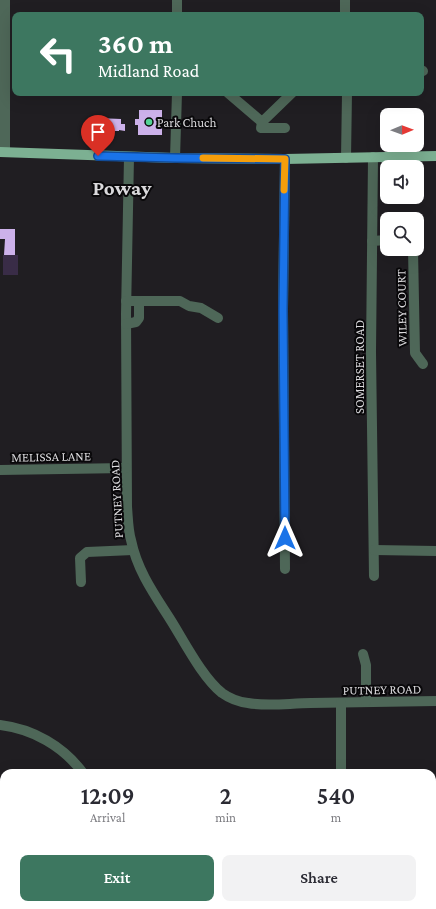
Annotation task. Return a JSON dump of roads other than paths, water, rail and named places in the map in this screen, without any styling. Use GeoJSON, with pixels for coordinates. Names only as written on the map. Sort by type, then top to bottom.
{"type":"FeatureCollection","features":[{"type":"Feature","properties":{"kind":"main road"},"geometry":{"type":"LineString","coordinates":[[2,152],[175,158],[285,159],[436,156]]}},
{"type":"Feature","properties":{"kind":"street"},"geometry":{"type":"LineString","coordinates":[[2,152],[2,44],[5,0]]}},
{"type":"Feature","properties":{"kind":"street"},"geometry":{"type":"LineString","coordinates":[[177,0],[177,12]]}},
{"type":"Feature","properties":{"kind":"street"},"geometry":{"type":"LineString","coordinates":[[345,0],[346,12]]}},
{"type":"Feature","properties":{"kind":"street"},"geometry":{"type":"LineString","coordinates":[[175,158],[177,96]]}},
{"type":"Feature","properties":{"kind":"street"},"geometry":{"type":"LineString","coordinates":[[231,96],[259,126],[285,128]]}},
{"type":"Feature","properties":{"kind":"street"},"geometry":{"type":"LineString","coordinates":[[259,126],[289,96]]}},
{"type":"Feature","properties":{"kind":"street"},"geometry":{"type":"LineString","coordinates":[[346,158],[347,96]]}},
{"type":"Feature","properties":{"kind":"street","name":"PUTNEY ROAD"},"geometry":{"type":"LineString","coordinates":[[129,157],[126,301],[126,468],[128,523],[133,550],[151,589],[211,681],[223,694],[239,701],[256,704],[436,701]]}},
{"type":"Feature","properties":{"kind":"street","name":"SOMERSET ROAD"},"geometry":{"type":"LineString","coordinates":[[374,157],[371,352],[374,576]]}},
{"type":"Feature","properties":{"kind":"street"},"geometry":{"type":"LineString","coordinates":[[285,159],[283,310],[285,569]]}},
{"type":"Feature","properties":{"kind":"street"},"geometry":{"type":"LineString","coordinates":[[372,241],[380,240]]}},
{"type":"Feature","properties":{"kind":"street","name":"WILEY COURT"},"geometry":{"type":"LineString","coordinates":[[413,256],[415,353],[423,364]]}},
{"type":"Feature","properties":{"kind":"street"},"geometry":{"type":"LineString","coordinates":[[126,301],[180,301],[189,306],[201,308],[218,318]]}},
{"type":"Feature","properties":{"kind":"street"},"geometry":{"type":"LineString","coordinates":[[126,324],[136,322],[139,318],[139,301]]}},
{"type":"Feature","properties":{"kind":"street","name":"MELISSA LANE"},"geometry":{"type":"LineString","coordinates":[[0,470],[41,468],[126,468]]}},
{"type":"Feature","properties":{"kind":"street"},"geometry":{"type":"LineString","coordinates":[[81,582],[80,558],[87,552],[133,550]]}},
{"type":"Feature","properties":{"kind":"street"},"geometry":{"type":"LineString","coordinates":[[374,550],[436,551]]}},
{"type":"Feature","properties":{"kind":"street"},"geometry":{"type":"LineString","coordinates":[[363,654],[366,665],[366,702]]}},
{"type":"Feature","properties":{"kind":"street"},"geometry":{"type":"LineString","coordinates":[[341,703],[341,769]]}},
{"type":"Feature","properties":{"kind":"street"},"geometry":{"type":"LineString","coordinates":[[0,725],[26,730],[49,742],[72,760],[79,769]]}},
{"type":"Feature","properties":{"kind":"place","name":"Park Chuch"},"geometry":{"type":"Point","coordinates":[149,122]}},
{"type":"Feature","properties":{"kind":"district","name":"Poway"},"geometry":{"type":"Point","coordinates":[122,188]}}]}
